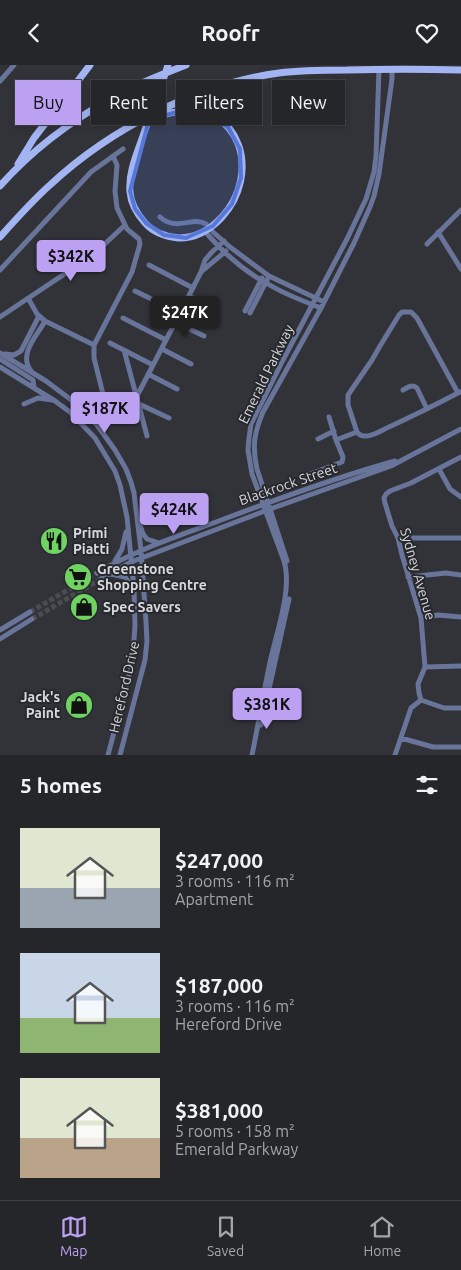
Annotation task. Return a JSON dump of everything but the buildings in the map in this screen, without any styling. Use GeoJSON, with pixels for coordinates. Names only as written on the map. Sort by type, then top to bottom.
{"type":"FeatureCollection","features":[{"type":"Feature","properties":{"kind":"main road"},"geometry":{"type":"LineString","coordinates":[[0,186],[14,170],[34,138],[90,65]]}},
{"type":"Feature","properties":{"kind":"main road"},"geometry":{"type":"LineString","coordinates":[[122,131],[167,114],[183,111],[203,112],[215,116],[228,127],[238,141],[242,158],[242,178],[237,195],[226,213],[207,230],[186,238],[174,237],[154,230],[146,223],[139,215],[132,200],[130,181],[133,168],[142,141],[168,65]]}},
{"type":"Feature","properties":{"kind":"main road"},"geometry":{"type":"LineString","coordinates":[[14,170],[65,128],[112,97],[186,65]]}},
{"type":"Feature","properties":{"kind":"main road"},"geometry":{"type":"LineString","coordinates":[[0,237],[28,206],[72,165],[122,131],[162,109],[186,99],[223,86],[277,73],[379,67],[461,70]]}},
{"type":"Feature","properties":{"kind":"street"},"geometry":{"type":"LineString","coordinates":[[0,81],[14,65]]}},
{"type":"Feature","properties":{"kind":"street","name":"Emerald Parkway"},"geometry":{"type":"LineString","coordinates":[[266,504],[252,474],[249,462],[248,438],[251,424],[359,214],[370,187],[376,156],[379,67]]}},
{"type":"Feature","properties":{"kind":"street","name":"Emerald Parkway"},"geometry":{"type":"LineString","coordinates":[[254,755],[269,668],[287,585],[286,566],[254,459],[254,441],[257,424],[358,236],[374,196],[381,162],[392,67]]}},
{"type":"Feature","properties":{"kind":"street"},"geometry":{"type":"LineString","coordinates":[[0,270],[91,172],[123,149]]}},
{"type":"Feature","properties":{"kind":"street"},"geometry":{"type":"LineString","coordinates":[[110,423],[94,358],[94,345],[132,272],[140,242],[130,232],[119,213],[114,191],[117,165],[113,156]]}},
{"type":"Feature","properties":{"kind":"street"},"geometry":{"type":"LineString","coordinates":[[427,244],[461,210]]}},
{"type":"Feature","properties":{"kind":"street"},"geometry":{"type":"LineString","coordinates":[[160,217],[173,224],[202,222],[224,252],[263,281],[321,308]]}},
{"type":"Feature","properties":{"kind":"street"},"geometry":{"type":"LineString","coordinates":[[0,317],[99,251],[125,225]]}},
{"type":"Feature","properties":{"kind":"street"},"geometry":{"type":"LineString","coordinates":[[207,230],[267,274],[324,301]]}},
{"type":"Feature","properties":{"kind":"street"},"geometry":{"type":"LineString","coordinates":[[438,232],[461,268]]}},
{"type":"Feature","properties":{"kind":"street"},"geometry":{"type":"LineString","coordinates":[[136,396],[162,349],[208,255],[224,241]]}},
{"type":"Feature","properties":{"kind":"street"},"geometry":{"type":"LineString","coordinates":[[201,271],[230,247]]}},
{"type":"Feature","properties":{"kind":"street"},"geometry":{"type":"LineString","coordinates":[[149,265],[193,288]]}},
{"type":"Feature","properties":{"kind":"street"},"geometry":{"type":"LineString","coordinates":[[247,312],[267,274]]}},
{"type":"Feature","properties":{"kind":"street"},"geometry":{"type":"LineString","coordinates":[[135,291],[180,313]]}},
{"type":"Feature","properties":{"kind":"street"},"geometry":{"type":"LineString","coordinates":[[188,296],[216,310]]}},
{"type":"Feature","properties":{"kind":"street"},"geometry":{"type":"LineString","coordinates":[[28,298],[36,312],[45,321],[94,345]]}},
{"type":"Feature","properties":{"kind":"street"},"geometry":{"type":"LineString","coordinates":[[402,312],[411,312],[417,318],[460,392],[376,433],[366,436],[359,435],[348,405],[348,395],[402,312]]}},
{"type":"Feature","properties":{"kind":"street"},"geometry":{"type":"LineString","coordinates":[[0,353],[14,355],[21,351],[40,316]]}},
{"type":"Feature","properties":{"kind":"street"},"geometry":{"type":"LineString","coordinates":[[123,318],[166,341]]}},
{"type":"Feature","properties":{"kind":"street"},"geometry":{"type":"LineString","coordinates":[[32,373],[27,367],[26,356],[28,349],[45,321]]}},
{"type":"Feature","properties":{"kind":"street"},"geometry":{"type":"LineString","coordinates":[[175,322],[204,336]]}},
{"type":"Feature","properties":{"kind":"street"},"geometry":{"type":"LineString","coordinates":[[110,343],[153,365]]}},
{"type":"Feature","properties":{"kind":"street"},"geometry":{"type":"LineString","coordinates":[[162,349],[192,364]]}},
{"type":"Feature","properties":{"kind":"street"},"geometry":{"type":"LineString","coordinates":[[124,350],[147,436]]}},
{"type":"Feature","properties":{"kind":"street","name":"Hereford Drive"},"geometry":{"type":"LineString","coordinates":[[0,353],[70,399],[97,425],[115,450],[131,481],[142,558],[147,630],[146,649],[120,755]]}},
{"type":"Feature","properties":{"kind":"street"},"geometry":{"type":"LineString","coordinates":[[0,359],[33,380],[34,387]]}},
{"type":"Feature","properties":{"kind":"street"},"geometry":{"type":"LineString","coordinates":[[0,367],[34,387],[70,412],[95,438],[106,454],[120,485],[127,517],[134,588],[135,626],[132,664],[108,755]]}},
{"type":"Feature","properties":{"kind":"street"},"geometry":{"type":"LineString","coordinates":[[148,374],[177,389]]}},
{"type":"Feature","properties":{"kind":"street"},"geometry":{"type":"LineString","coordinates":[[404,390],[409,386],[414,386],[427,409]]}},
{"type":"Feature","properties":{"kind":"street"},"geometry":{"type":"LineString","coordinates":[[24,404],[38,398],[55,401]]}},
{"type":"Feature","properties":{"kind":"street"},"geometry":{"type":"LineString","coordinates":[[139,404],[169,418]]}},
{"type":"Feature","properties":{"kind":"street"},"geometry":{"type":"LineString","coordinates":[[305,476],[342,462],[329,417]]}},
{"type":"Feature","properties":{"kind":"street","name":"Blackrock Street"},"geometry":{"type":"LineString","coordinates":[[101,579],[131,562],[268,510],[376,472],[461,429]]}},
{"type":"Feature","properties":{"kind":"street"},"geometry":{"type":"LineString","coordinates":[[318,439],[334,431]]}},
{"type":"Feature","properties":{"kind":"street"},"geometry":{"type":"LineString","coordinates":[[336,440],[358,432]]}},
{"type":"Feature","properties":{"kind":"street"},"geometry":{"type":"LineString","coordinates":[[461,457],[438,469],[450,489],[461,497]]}},
{"type":"Feature","properties":{"kind":"street","name":"Blackrock Street"},"geometry":{"type":"LineString","coordinates":[[98,573],[113,563],[159,543],[330,481],[405,459]]}},
{"type":"Feature","properties":{"kind":"street","name":"Sydney Avenue"},"geometry":{"type":"LineString","coordinates":[[421,700],[418,684],[425,667],[421,618],[398,538],[392,526],[384,498],[386,494],[395,489],[438,469]]}},
{"type":"Feature","properties":{"kind":"street"},"geometry":{"type":"LineString","coordinates":[[135,505],[141,530],[145,537],[150,541],[159,543]]}},
{"type":"Feature","properties":{"kind":"street"},"geometry":{"type":"LineString","coordinates":[[113,563],[124,546],[127,517]]}},
{"type":"Feature","properties":{"kind":"street"},"geometry":{"type":"LineString","coordinates":[[398,538],[461,538]]}},
{"type":"Feature","properties":{"kind":"street"},"geometry":{"type":"LineString","coordinates":[[111,573],[125,577],[134,588]]}},
{"type":"Feature","properties":{"kind":"street"},"geometry":{"type":"LineString","coordinates":[[408,577],[446,573],[461,575]]}},
{"type":"Feature","properties":{"kind":"street"},"geometry":{"type":"LineString","coordinates":[[0,630],[30,612]]}},
{"type":"Feature","properties":{"kind":"street"},"geometry":{"type":"LineString","coordinates":[[421,618],[438,615],[461,617]]}},
{"type":"Feature","properties":{"kind":"street"},"geometry":{"type":"LineString","coordinates":[[0,639],[32,619]]}},
{"type":"Feature","properties":{"kind":"street"},"geometry":{"type":"LineString","coordinates":[[425,667],[461,666]]}},
{"type":"Feature","properties":{"kind":"street"},"geometry":{"type":"LineString","coordinates":[[395,755],[410,708],[421,700],[444,708],[461,707]]}},
{"type":"Feature","properties":{"kind":"street"},"geometry":{"type":"LineString","coordinates":[[401,738],[433,747],[461,747]]}},
{"type":"Feature","properties":{"kind":"highlighted area"},"geometry":{"type":"Polygon","coordinates":[[[177,112],[203,112],[228,127],[240,149],[241,178],[232,204],[213,226],[186,238],[164,235],[146,223],[135,209],[130,191],[149,120],[177,112]]]}},
{"type":"Feature","properties":{"kind":"tunnel"},"geometry":{"type":"LineString","coordinates":[[30,612],[97,573]]}},
{"type":"Feature","properties":{"kind":"tunnel"},"geometry":{"type":"LineString","coordinates":[[32,619],[101,579]]}},
{"type":"Feature","properties":{"kind":"place","name":"Primi Piatti"},"geometry":{"type":"Point","coordinates":[54,541]}},
{"type":"Feature","properties":{"kind":"place","name":"Greenstone Shopping Centre"},"geometry":{"type":"Point","coordinates":[78,577]}},
{"type":"Feature","properties":{"kind":"place","name":"Spec Savers"},"geometry":{"type":"Point","coordinates":[84,607]}},
{"type":"Feature","properties":{"kind":"place","name":"Jack's Paint"},"geometry":{"type":"Point","coordinates":[79,705]}}]}
